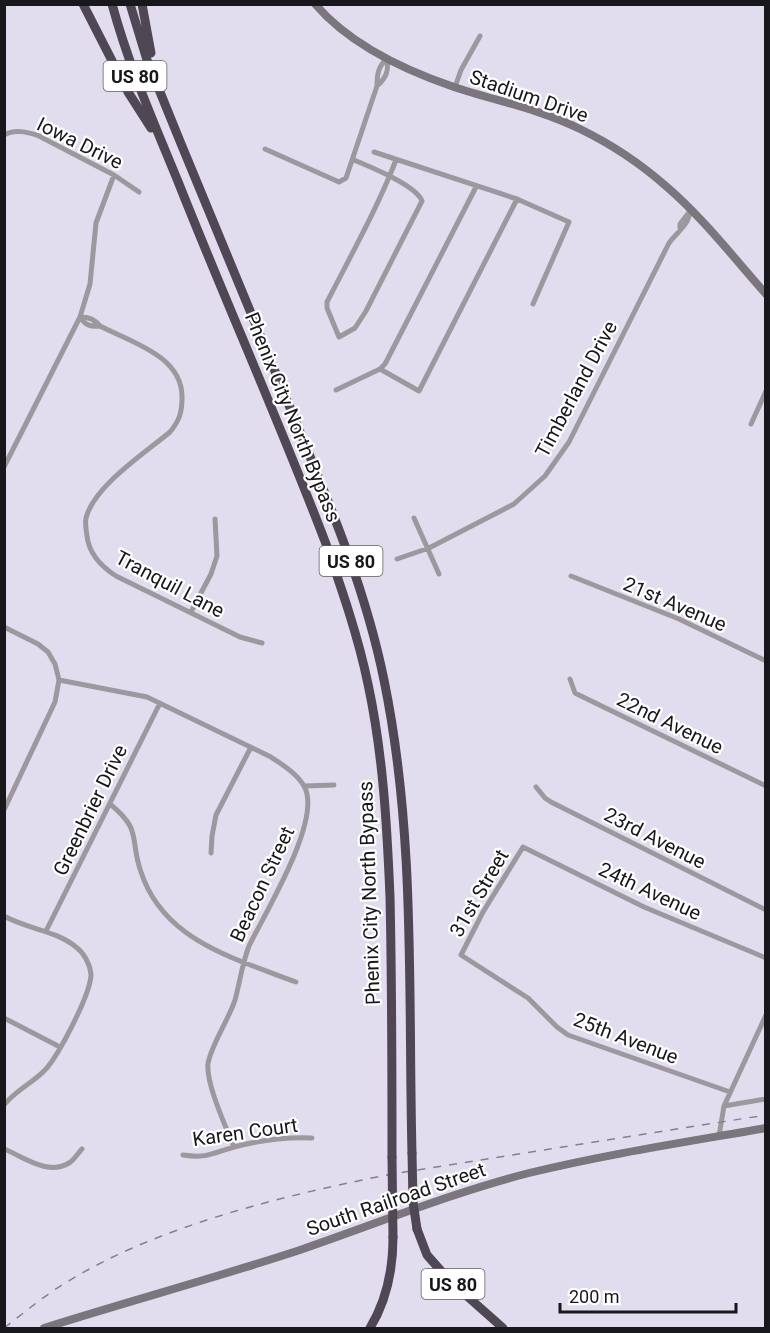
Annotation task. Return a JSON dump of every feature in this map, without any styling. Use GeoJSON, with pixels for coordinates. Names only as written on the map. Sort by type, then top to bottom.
{"type":"FeatureCollection","features":[{"type":"Feature","properties":{"kind":"highway"},"geometry":{"type":"LineString","coordinates":[[83,4],[128,92],[163,146]]}},
{"type":"Feature","properties":{"kind":"highway","name":"Phenix City North Bypass"},"geometry":{"type":"LineString","coordinates":[[112,4],[128,59],[326,544],[342,590],[368,684],[384,781],[387,829],[391,927],[393,1237],[390,1281],[384,1301],[370,1329]]}},
{"type":"Feature","properties":{"kind":"highway","name":"Phenix City North Bypass"},"geometry":{"type":"LineString","coordinates":[[130,4],[147,60],[345,546],[367,611],[384,677],[400,778],[406,846],[413,1202],[417,1229],[428,1255],[450,1281],[503,1329]]}},
{"type":"Feature","properties":{"kind":"highway"},"geometry":{"type":"LineString","coordinates":[[142,4],[151,52],[170,115]]}},
{"type":"Feature","properties":{"kind":"street","name":"Stadium Drive"},"geometry":{"type":"LineString","coordinates":[[315,4],[351,37],[387,59],[455,87],[539,112],[578,128],[614,148],[648,171],[675,194],[765,294]]}},
{"type":"Feature","properties":{"kind":"street"},"geometry":{"type":"LineString","coordinates":[[455,87],[461,70],[480,36]]}},
{"type":"Feature","properties":{"kind":"street"},"geometry":{"type":"LineString","coordinates":[[265,149],[339,182],[346,178],[354,160],[377,86],[384,80],[388,68],[387,59]]}},
{"type":"Feature","properties":{"kind":"street","name":"Iowa Drive"},"geometry":{"type":"LineString","coordinates":[[4,135],[10,132],[37,135],[114,175],[139,192]]}},
{"type":"Feature","properties":{"kind":"street"},"geometry":{"type":"LineString","coordinates":[[374,152],[517,200],[569,222],[533,303]]}},
{"type":"Feature","properties":{"kind":"street"},"geometry":{"type":"LineString","coordinates":[[354,160],[389,176],[420,195],[422,201],[366,311],[355,328],[339,337],[329,315],[327,302],[389,176],[396,159]]}},
{"type":"Feature","properties":{"kind":"street"},"geometry":{"type":"LineString","coordinates":[[4,466],[80,317],[90,284],[96,223],[114,175]]}},
{"type":"Feature","properties":{"kind":"street"},"geometry":{"type":"LineString","coordinates":[[336,390],[380,369],[399,340],[476,187]]}},
{"type":"Feature","properties":{"kind":"street"},"geometry":{"type":"LineString","coordinates":[[380,369],[419,391],[517,200]]}},
{"type":"Feature","properties":{"kind":"street","name":"Timberland Drive"},"geometry":{"type":"LineString","coordinates":[[397,559],[429,548],[514,504],[545,476],[568,442],[669,243],[684,226],[690,211]]}},
{"type":"Feature","properties":{"kind":"street","name":"Tranquil Lane"},"geometry":{"type":"LineString","coordinates":[[80,317],[88,317],[100,326],[161,357],[179,378],[182,393],[179,421],[170,432],[101,491],[90,508],[85,520],[87,541],[96,559],[105,569],[240,637],[262,643]]}},
{"type":"Feature","properties":{"kind":"street"},"geometry":{"type":"LineString","coordinates":[[751,424],[765,391]]}},
{"type":"Feature","properties":{"kind":"street"},"geometry":{"type":"LineString","coordinates":[[414,518],[439,574]]}},
{"type":"Feature","properties":{"kind":"street"},"geometry":{"type":"LineString","coordinates":[[191,612],[211,574],[217,556],[214,519]]}},
{"type":"Feature","properties":{"kind":"street","name":"21st Avenue"},"geometry":{"type":"LineString","coordinates":[[571,576],[679,619],[765,662]]}},
{"type":"Feature","properties":{"kind":"street"},"geometry":{"type":"LineString","coordinates":[[4,627],[38,644],[48,652],[60,680],[55,702],[5,807]]}},
{"type":"Feature","properties":{"kind":"street","name":"22nd Avenue"},"geometry":{"type":"LineString","coordinates":[[570,679],[575,693],[765,786]]}},
{"type":"Feature","properties":{"kind":"street"},"geometry":{"type":"LineString","coordinates":[[60,680],[135,693],[251,747],[287,767],[304,786],[334,785]]}},
{"type":"Feature","properties":{"kind":"street","name":"Greenbrier Drive"},"geometry":{"type":"LineString","coordinates":[[46,931],[160,703]]}},
{"type":"Feature","properties":{"kind":"street"},"geometry":{"type":"LineString","coordinates":[[211,853],[216,815],[251,747]]}},
{"type":"Feature","properties":{"kind":"street","name":"Beacon Street"},"geometry":{"type":"LineString","coordinates":[[234,1147],[212,1090],[208,1077],[208,1063],[235,1000],[243,962],[305,828],[308,806],[304,786]]}},
{"type":"Feature","properties":{"kind":"street","name":"23rd Avenue"},"geometry":{"type":"LineString","coordinates":[[536,787],[551,802],[765,910]]}},
{"type":"Feature","properties":{"kind":"street"},"geometry":{"type":"LineString","coordinates":[[110,804],[131,825],[140,872],[148,891],[173,924],[189,936],[243,962],[296,982]]}},
{"type":"Feature","properties":{"kind":"street","name":"31st Street"},"geometry":{"type":"LineString","coordinates":[[461,955],[483,912],[523,847]]}},
{"type":"Feature","properties":{"kind":"street","name":"24th Avenue"},"geometry":{"type":"LineString","coordinates":[[523,847],[644,907],[765,958]]}},
{"type":"Feature","properties":{"kind":"street"},"geometry":{"type":"LineString","coordinates":[[4,916],[67,940],[88,961],[91,974],[88,989],[60,1047],[44,1070],[11,1096],[4,1105]]}},
{"type":"Feature","properties":{"kind":"street","name":"25th Avenue"},"geometry":{"type":"LineString","coordinates":[[461,955],[528,998],[556,1027],[568,1035],[730,1092]]}},
{"type":"Feature","properties":{"kind":"street"},"geometry":{"type":"LineString","coordinates":[[719,1136],[724,1106],[765,1016]]}},
{"type":"Feature","properties":{"kind":"street"},"geometry":{"type":"LineString","coordinates":[[4,1018],[60,1047]]}},
{"type":"Feature","properties":{"kind":"street"},"geometry":{"type":"LineString","coordinates":[[724,1106],[765,1099]]}},
{"type":"Feature","properties":{"kind":"street","name":"South Railroad Street"},"geometry":{"type":"LineString","coordinates":[[44,1329],[289,1254],[495,1182],[597,1158],[765,1128]]}},
{"type":"Feature","properties":{"kind":"street","name":"Karen Court"},"geometry":{"type":"LineString","coordinates":[[183,1155],[199,1157],[275,1139],[312,1138]]}},
{"type":"Feature","properties":{"kind":"street"},"geometry":{"type":"LineString","coordinates":[[4,1149],[43,1167],[56,1167],[69,1163],[82,1149]]}},
{"type":"Feature","properties":{"kind":"railway"},"geometry":{"type":"LineString","coordinates":[[4,1328],[59,1287],[103,1262],[182,1228],[224,1214],[392,1174],[766,1115]]}}]}
